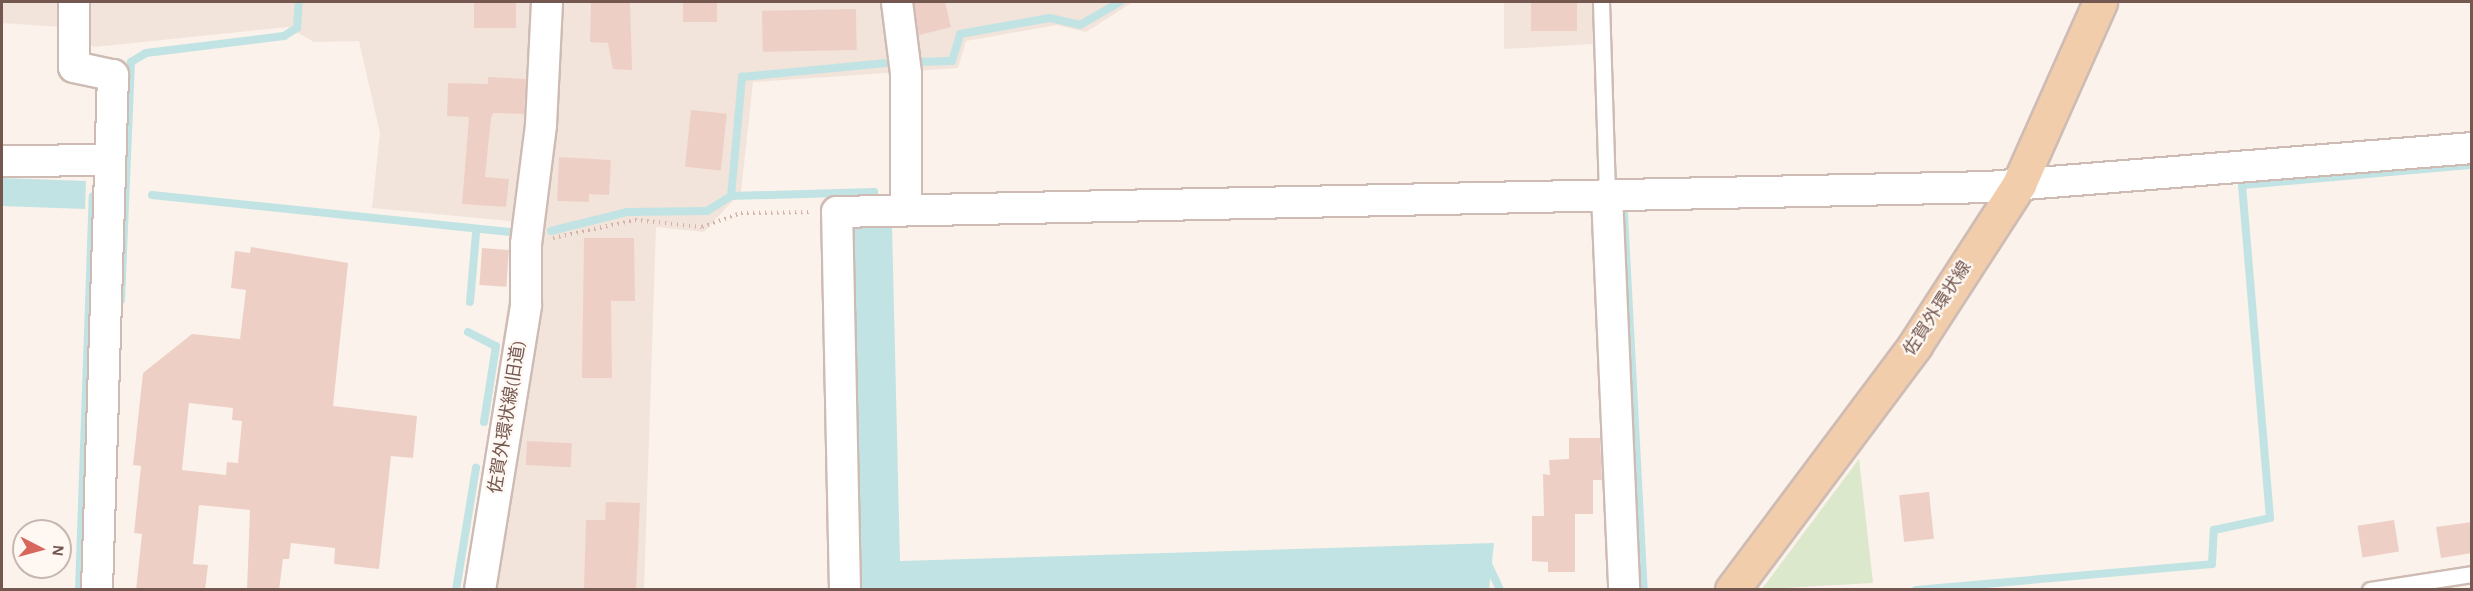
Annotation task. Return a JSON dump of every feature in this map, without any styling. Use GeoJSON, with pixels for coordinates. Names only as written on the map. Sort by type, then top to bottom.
{"type":"FeatureCollection","features":[{"type":"Feature","properties":{"kind":"main road","name":"佐賀外環状線"},"geometry":{"type":"LineString","coordinates":[[1732,590],[1915,345],[2019,184],[2100,2]]}},
{"type":"Feature","properties":{"kind":"street"},"geometry":{"type":"LineString","coordinates":[[74,2],[74,67],[113,75],[98,590]]}},
{"type":"Feature","properties":{"kind":"street","name":"佐賀外環状線(旧道)"},"geometry":{"type":"LineString","coordinates":[[480,590],[526,305],[528,232],[547,2]]}},
{"type":"Feature","properties":{"kind":"street"},"geometry":{"type":"LineString","coordinates":[[844,590],[873,210],[905,62],[897,2]]}},
{"type":"Feature","properties":{"kind":"street"},"geometry":{"type":"LineString","coordinates":[[873,210],[2019,184],[2472,148]]}},
{"type":"Feature","properties":{"kind":"street"},"geometry":{"type":"LineString","coordinates":[[2,161],[110,160]]}},
{"type":"Feature","properties":{"kind":"street"},"geometry":{"type":"LineString","coordinates":[[1608,195],[1624,590]]}},
{"type":"Feature","properties":{"kind":"lane"},"geometry":{"type":"LineString","coordinates":[[1601,2],[1608,195]]}},
{"type":"Feature","properties":{"kind":"lane"},"geometry":{"type":"LineString","coordinates":[[2370,590],[2472,574]]}},
{"type":"Feature","properties":{"kind":"path"},"geometry":{"type":"LineString","coordinates":[[528,232],[634,220],[702,227],[741,213],[873,210]]}},
{"type":"Feature","properties":{"kind":"shaded area"},"geometry":{"type":"Polygon","coordinates":[[[2,2],[1133,2],[1086,32],[1057,25],[966,41],[958,68],[753,82],[741,192],[704,232],[656,227],[644,590],[466,589],[520,222],[372,208],[380,133],[359,41],[314,42],[288,27],[94,47],[62,27],[2,23],[2,2]]]}},
{"type":"Feature","properties":{"kind":"shaded area"},"geometry":{"type":"Polygon","coordinates":[[[1504,2],[1610,2],[1593,44],[1504,49],[1504,2]]]}},
{"type":"Feature","properties":{"kind":"green space"},"geometry":{"type":"Polygon","coordinates":[[[1859,459],[1873,583],[1762,589],[1859,459]]]}},
{"type":"Feature","properties":{"kind":"water"},"geometry":{"type":"Polygon","coordinates":[[[2,178],[86,181],[85,209],[2,206],[2,178]]]}},
{"type":"Feature","properties":{"kind":"water"},"geometry":{"type":"Polygon","coordinates":[[[852,222],[892,225],[900,561],[1494,543],[1489,589],[859,589],[852,222]]]}},
{"type":"Feature","properties":{"kind":"building"},"geometry":{"type":"Polygon","coordinates":[[[474,2],[516,2],[516,28],[474,28],[474,2]]]}},
{"type":"Feature","properties":{"kind":"building"},"geometry":{"type":"Polygon","coordinates":[[[591,2],[630,2],[632,70],[613,69],[608,43],[590,42],[591,2]]]}},
{"type":"Feature","properties":{"kind":"building"},"geometry":{"type":"Polygon","coordinates":[[[683,2],[717,2],[717,22],[683,22],[683,2]]]}},
{"type":"Feature","properties":{"kind":"building"},"geometry":{"type":"Polygon","coordinates":[[[914,2],[945,2],[951,27],[919,35],[914,2]]]}},
{"type":"Feature","properties":{"kind":"building"},"geometry":{"type":"Polygon","coordinates":[[[1531,2],[1577,2],[1577,31],[1531,31],[1531,2]]]}},
{"type":"Feature","properties":{"kind":"building"},"geometry":{"type":"Polygon","coordinates":[[[856,9],[857,50],[763,52],[762,11],[856,9]]]}},
{"type":"Feature","properties":{"kind":"building"},"geometry":{"type":"Polygon","coordinates":[[[488,77],[526,79],[524,114],[493,113],[491,118],[485,177],[509,179],[506,207],[462,204],[469,117],[447,116],[448,83],[488,84],[488,77]]]}},
{"type":"Feature","properties":{"kind":"building"},"geometry":{"type":"Polygon","coordinates":[[[691,110],[727,114],[721,170],[685,167],[691,110]]]}},
{"type":"Feature","properties":{"kind":"building"},"geometry":{"type":"Polygon","coordinates":[[[559,157],[611,160],[609,195],[589,194],[589,202],[557,201],[559,157]]]}},
{"type":"Feature","properties":{"kind":"building"},"geometry":{"type":"Polygon","coordinates":[[[584,238],[634,238],[635,301],[611,301],[612,378],[582,378],[584,238]]]}},
{"type":"Feature","properties":{"kind":"building"},"geometry":{"type":"Polygon","coordinates":[[[251,247],[348,263],[333,406],[417,416],[413,458],[391,456],[379,569],[334,564],[335,548],[291,543],[289,559],[283,559],[279,590],[247,590],[250,510],[199,505],[193,564],[208,565],[205,590],[136,590],[142,534],[134,533],[141,466],[133,465],[143,373],[192,334],[240,339],[246,290],[231,288],[235,251],[250,253],[251,247]],[[189,403],[182,470],[226,475],[227,462],[238,463],[242,421],[232,420],[233,408],[189,403]]]}},
{"type":"Feature","properties":{"kind":"building"},"geometry":{"type":"Polygon","coordinates":[[[482,248],[509,250],[506,287],[479,285],[482,248]]]}},
{"type":"Feature","properties":{"kind":"building"},"geometry":{"type":"Polygon","coordinates":[[[1569,438],[1600,438],[1602,480],[1593,480],[1593,514],[1575,514],[1575,572],[1548,572],[1548,562],[1532,561],[1532,516],[1544,516],[1543,474],[1550,475],[1549,460],[1569,459],[1569,438]]]}},
{"type":"Feature","properties":{"kind":"building"},"geometry":{"type":"Polygon","coordinates":[[[527,441],[572,443],[571,467],[526,465],[527,441]]]}},
{"type":"Feature","properties":{"kind":"building"},"geometry":{"type":"Polygon","coordinates":[[[1929,492],[1934,539],[1904,542],[1899,495],[1929,492]]]}},
{"type":"Feature","properties":{"kind":"building"},"geometry":{"type":"Polygon","coordinates":[[[606,502],[640,503],[636,590],[584,588],[586,520],[605,520],[606,502]]]}},
{"type":"Feature","properties":{"kind":"building"},"geometry":{"type":"Polygon","coordinates":[[[2394,520],[2399,552],[2362,557],[2357,526],[2394,520]]]}},
{"type":"Feature","properties":{"kind":"building"},"geometry":{"type":"Polygon","coordinates":[[[2472,522],[2472,553],[2441,558],[2436,527],[2472,522]]]}},
{"type":"Feature","properties":{"kind":"waterway"},"geometry":{"type":"LineString","coordinates":[[121,300],[131,62],[146,53],[284,36],[297,28],[299,2]]}},
{"type":"Feature","properties":{"kind":"waterway"},"geometry":{"type":"LineString","coordinates":[[911,62],[952,61],[960,34],[1050,18],[1080,25],[1120,2]]}},
{"type":"Feature","properties":{"kind":"waterway"},"geometry":{"type":"LineString","coordinates":[[551,231],[627,212],[707,211],[731,196],[742,77],[899,62]]}},
{"type":"Feature","properties":{"kind":"waterway"},"geometry":{"type":"LineString","coordinates":[[1916,590],[2212,564],[2214,530],[2270,518],[2242,185],[2472,165]]}},
{"type":"Feature","properties":{"kind":"waterway"},"geometry":{"type":"LineString","coordinates":[[731,196],[874,192],[873,204]]}},
{"type":"Feature","properties":{"kind":"waterway"},"geometry":{"type":"LineString","coordinates":[[152,195],[510,232]]}},
{"type":"Feature","properties":{"kind":"waterway"},"geometry":{"type":"LineString","coordinates":[[79,590],[93,196]]}},
{"type":"Feature","properties":{"kind":"waterway"},"geometry":{"type":"LineString","coordinates":[[1624,214],[1644,590]]}},
{"type":"Feature","properties":{"kind":"waterway"},"geometry":{"type":"LineString","coordinates":[[470,302],[476,233]]}},
{"type":"Feature","properties":{"kind":"waterway"},"geometry":{"type":"LineString","coordinates":[[468,332],[496,346],[484,422]]}},
{"type":"Feature","properties":{"kind":"waterway"},"geometry":{"type":"LineString","coordinates":[[456,590],[476,468]]}},
{"type":"Feature","properties":{"kind":"waterway"},"geometry":{"type":"LineString","coordinates":[[1488,564],[1500,590]]}}]}
